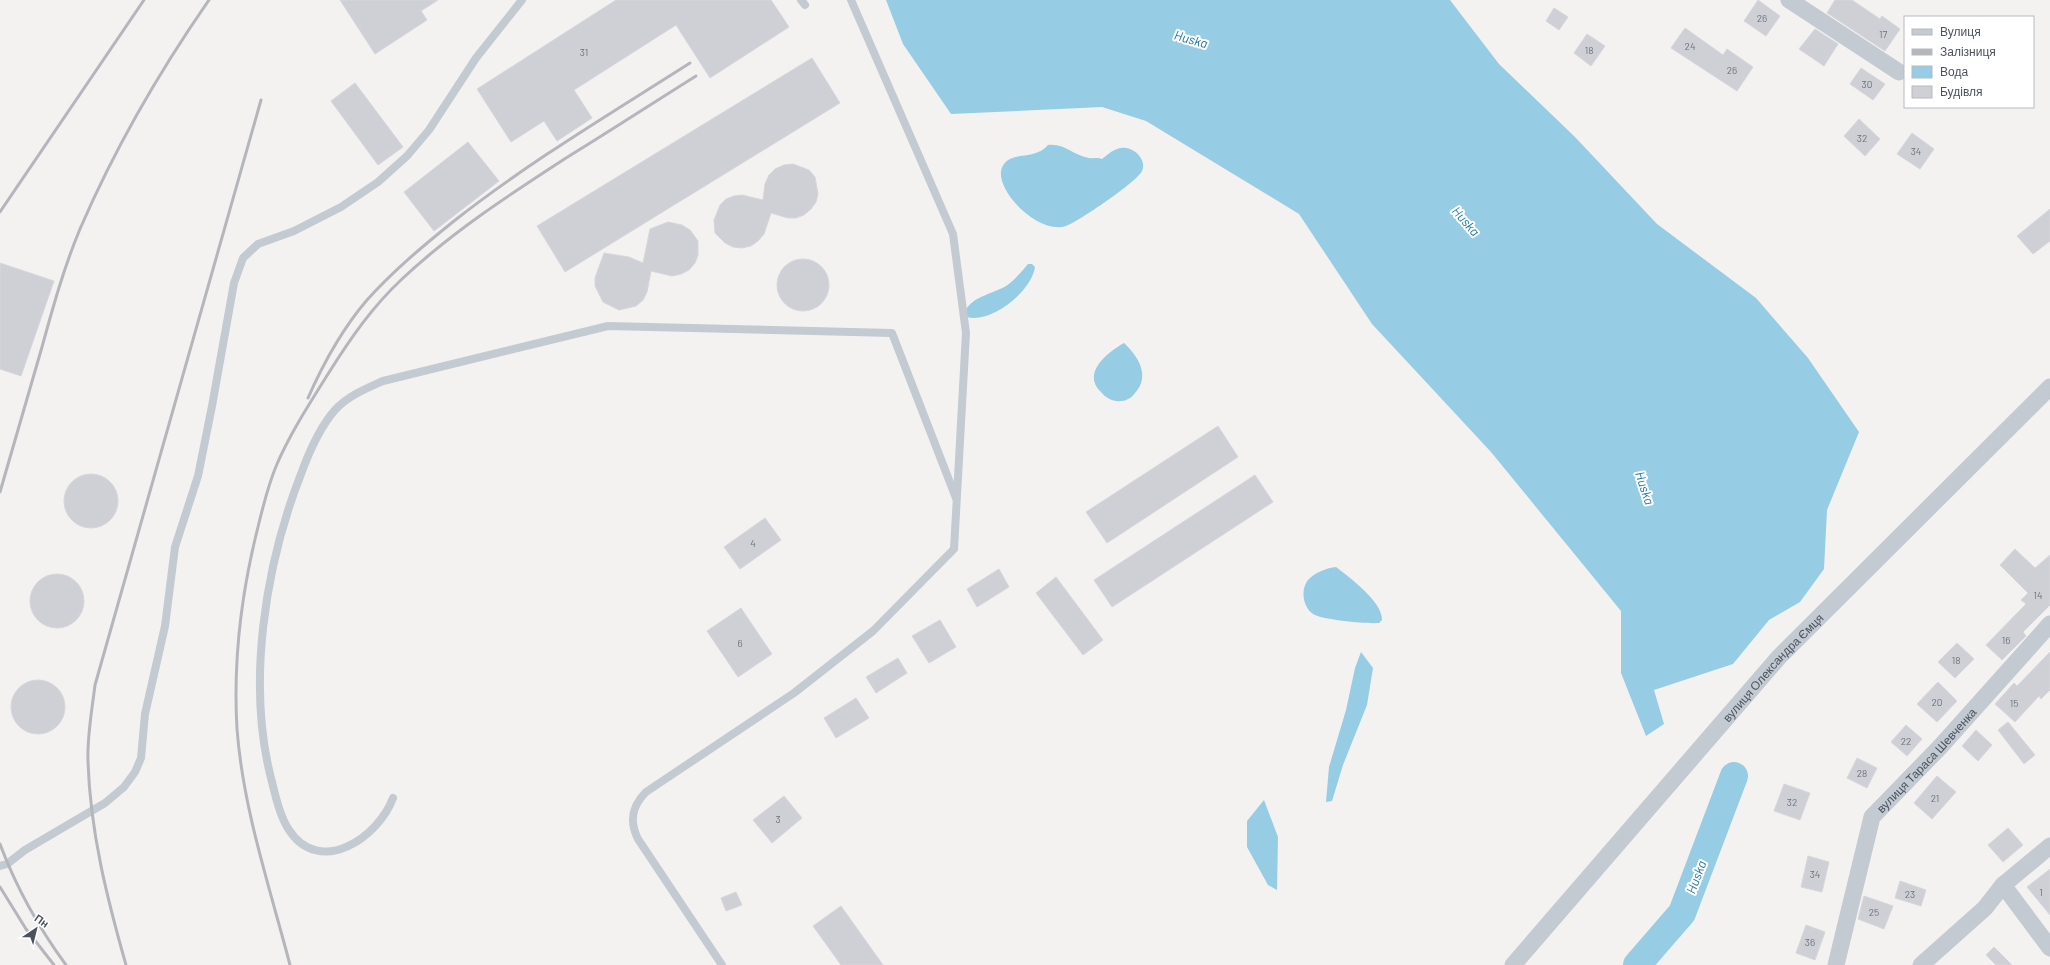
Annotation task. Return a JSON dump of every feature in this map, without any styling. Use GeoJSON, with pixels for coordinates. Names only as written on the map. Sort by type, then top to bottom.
{"type":"FeatureCollection","features":[{"type":"Feature","properties":{"kind":"street"},"geometry":{"type":"LineString","coordinates":[[1789,0],[1899,72]]}},
{"type":"Feature","properties":{"kind":"street","name":"вулиця Олександра Ємця"},"geometry":{"type":"LineString","coordinates":[[1512,965],[1779,657],[2050,387]]}},
{"type":"Feature","properties":{"kind":"street","name":"вулиця Тараса Шевченка"},"geometry":{"type":"LineString","coordinates":[[1836,965],[1872,817],[1940,747],[2050,624]]}},
{"type":"Feature","properties":{"kind":"street"},"geometry":{"type":"LineString","coordinates":[[1921,965],[1985,908],[2003,885],[2050,846]]}},
{"type":"Feature","properties":{"kind":"street"},"geometry":{"type":"LineString","coordinates":[[2003,885],[2050,948]]}},
{"type":"Feature","properties":{"kind":"lane"},"geometry":{"type":"LineString","coordinates":[[0,866],[7,864],[25,850],[105,803],[124,787],[135,772],[140,758],[144,714],[165,626],[175,547],[198,476],[234,283],[243,258],[258,244],[294,231],[341,207],[378,182],[407,156],[429,130],[476,58],[522,0]]}},
{"type":"Feature","properties":{"kind":"lane"},"geometry":{"type":"LineString","coordinates":[[722,965],[634,833],[632,818],[636,803],[646,792],[794,692],[873,630],[954,549],[966,333],[952,234],[851,0]]}},
{"type":"Feature","properties":{"kind":"lane"},"geometry":{"type":"LineString","coordinates":[[393,798],[388,811],[378,824],[365,836],[350,846],[333,851],[317,851],[302,844],[288,829],[276,802],[268,769],[263,732],[261,693],[262,646],[270,582],[280,537],[295,489],[309,454],[322,428],[334,411],[346,399],[358,392],[383,381],[608,326],[892,333],[956,498]]}},
{"type":"Feature","properties":{"kind":"water"},"geometry":{"type":"Polygon","coordinates":[[[886,0],[1450,0],[1499,64],[1575,137],[1657,224],[1756,298],[1808,358],[1859,432],[1827,510],[1824,569],[1800,602],[1769,620],[1733,664],[1654,690],[1664,724],[1646,736],[1621,673],[1621,611],[1491,452],[1372,324],[1299,214],[1146,121],[1102,107],[951,114],[903,44],[886,0]]]}},
{"type":"Feature","properties":{"kind":"water"},"geometry":{"type":"Polygon","coordinates":[[[1048,145],[1059,146],[1084,157],[1102,159],[1115,150],[1127,148],[1137,153],[1140,157],[1143,166],[1142,171],[1119,192],[1073,223],[1066,226],[1054,227],[1029,216],[1018,206],[1009,195],[1003,184],[1001,173],[1004,164],[1007,161],[1015,157],[1034,154],[1048,145]]]}},
{"type":"Feature","properties":{"kind":"water"},"geometry":{"type":"Polygon","coordinates":[[[1028,264],[1032,264],[1035,267],[1032,276],[1026,286],[1009,304],[987,316],[977,318],[967,317],[965,313],[971,303],[982,296],[1006,286],[1015,279],[1028,264]]]}},
{"type":"Feature","properties":{"kind":"water"},"geometry":{"type":"Polygon","coordinates":[[[1124,343],[1134,354],[1141,366],[1142,380],[1140,387],[1131,397],[1116,401],[1103,394],[1096,385],[1094,378],[1095,371],[1104,357],[1124,343]]]}},
{"type":"Feature","properties":{"kind":"water"},"geometry":{"type":"Polygon","coordinates":[[[1336,567],[1357,583],[1371,598],[1381,613],[1382,620],[1379,623],[1337,620],[1320,617],[1311,612],[1305,604],[1304,599],[1304,589],[1308,580],[1321,571],[1336,567]]]}},
{"type":"Feature","properties":{"kind":"water"},"geometry":{"type":"Polygon","coordinates":[[[1361,652],[1373,668],[1367,705],[1343,765],[1332,801],[1326,802],[1329,767],[1346,710],[1355,668],[1361,652]]]}},
{"type":"Feature","properties":{"kind":"water"},"geometry":{"type":"Polygon","coordinates":[[[1264,800],[1278,837],[1277,890],[1268,885],[1247,847],[1247,821],[1264,800]]]}},
{"type":"Feature","properties":{"kind":"building"},"geometry":{"type":"Polygon","coordinates":[[[340,0],[438,0],[421,11],[427,20],[375,54],[340,0]]]}},
{"type":"Feature","properties":{"kind":"building"},"geometry":{"type":"Polygon","coordinates":[[[616,0],[771,0],[789,27],[710,78],[676,25],[574,90],[592,118],[557,141],[544,121],[511,142],[477,89],[616,0]]]}},
{"type":"Feature","properties":{"kind":"building"},"geometry":{"type":"Polygon","coordinates":[[[1758,0],[1780,16],[1766,36],[1744,21],[1758,0]]]}},
{"type":"Feature","properties":{"kind":"building"},"geometry":{"type":"Polygon","coordinates":[[[1835,0],[1852,0],[1880,19],[1882,16],[1900,29],[1885,51],[1827,13],[1835,0]]]}},
{"type":"Feature","properties":{"kind":"building"},"geometry":{"type":"Polygon","coordinates":[[[1554,8],[1568,17],[1559,30],[1546,21],[1554,8]]]}},
{"type":"Feature","properties":{"kind":"building"},"geometry":{"type":"Polygon","coordinates":[[[1685,28],[1723,55],[1727,49],[1753,67],[1737,91],[1671,48],[1685,28]]]}},
{"type":"Feature","properties":{"kind":"building"},"geometry":{"type":"Polygon","coordinates":[[[1815,29],[1838,44],[1824,66],[1799,49],[1815,29]]]}},
{"type":"Feature","properties":{"kind":"building"},"geometry":{"type":"Polygon","coordinates":[[[1587,34],[1605,46],[1591,66],[1574,53],[1587,34]]]}},
{"type":"Feature","properties":{"kind":"building"},"geometry":{"type":"Polygon","coordinates":[[[812,58],[840,103],[565,272],[537,226],[812,58]]]}},
{"type":"Feature","properties":{"kind":"building"},"geometry":{"type":"Polygon","coordinates":[[[1861,68],[1885,84],[1873,100],[1850,84],[1861,68]]]}},
{"type":"Feature","properties":{"kind":"building"},"geometry":{"type":"Polygon","coordinates":[[[355,83],[403,147],[378,165],[331,101],[355,83]]]}},
{"type":"Feature","properties":{"kind":"building"},"geometry":{"type":"Polygon","coordinates":[[[1859,119],[1880,139],[1865,156],[1844,136],[1859,119]]]}},
{"type":"Feature","properties":{"kind":"building"},"geometry":{"type":"Polygon","coordinates":[[[1912,133],[1934,149],[1920,169],[1897,154],[1912,133]]]}},
{"type":"Feature","properties":{"kind":"building"},"geometry":{"type":"Polygon","coordinates":[[[468,142],[499,181],[434,231],[404,192],[468,142]]]}},
{"type":"Feature","properties":{"kind":"building"},"geometry":{"type":"Polygon","coordinates":[[[793,164],[809,170],[815,177],[818,194],[816,202],[811,209],[804,215],[796,218],[788,218],[771,213],[764,234],[751,246],[742,248],[733,247],[725,243],[715,233],[714,220],[720,205],[726,199],[742,195],[763,200],[765,184],[769,175],[775,169],[784,165],[793,164]]]}},
{"type":"Feature","properties":{"kind":"building"},"geometry":{"type":"Polygon","coordinates":[[[2050,209],[2050,241],[2033,254],[2017,236],[2050,209]]]}},
{"type":"Feature","properties":{"kind":"building"},"geometry":{"type":"Polygon","coordinates":[[[668,222],[682,225],[690,230],[698,241],[698,255],[695,263],[689,270],[672,276],[651,271],[647,292],[643,300],[636,306],[619,310],[603,302],[595,286],[595,278],[604,253],[629,257],[643,263],[650,229],[668,222]]]}},
{"type":"Feature","properties":{"kind":"building"},"geometry":{"type":"Polygon","coordinates":[[[798,259],[808,259],[822,266],[829,280],[829,290],[822,304],[808,311],[798,311],[788,307],[781,300],[777,290],[777,280],[781,270],[788,263],[798,259]]]}},
{"type":"Feature","properties":{"kind":"building"},"geometry":{"type":"Polygon","coordinates":[[[0,263],[54,281],[21,376],[0,369],[0,263]]]}},
{"type":"Feature","properties":{"kind":"building"},"geometry":{"type":"Polygon","coordinates":[[[1218,426],[1238,457],[1107,543],[1086,512],[1218,426]]]}},
{"type":"Feature","properties":{"kind":"building"},"geometry":{"type":"Polygon","coordinates":[[[86,474],[96,474],[106,478],[114,486],[118,496],[118,506],[114,516],[106,524],[96,528],[86,528],[76,524],[68,516],[64,506],[64,496],[68,486],[76,478],[86,474]]]}},
{"type":"Feature","properties":{"kind":"building"},"geometry":{"type":"Polygon","coordinates":[[[1255,475],[1273,502],[1112,607],[1094,580],[1255,475]]]}},
{"type":"Feature","properties":{"kind":"building"},"geometry":{"type":"Polygon","coordinates":[[[765,518],[781,540],[740,569],[724,547],[765,518]]]}},
{"type":"Feature","properties":{"kind":"building"},"geometry":{"type":"Polygon","coordinates":[[[2015,549],[2035,568],[2050,555],[2050,605],[2023,632],[2026,636],[2002,660],[1986,645],[2026,604],[2021,600],[2028,593],[2000,565],[2015,549]]]}},
{"type":"Feature","properties":{"kind":"building"},"geometry":{"type":"Polygon","coordinates":[[[999,569],[1009,587],[977,607],[967,589],[999,569]]]}},
{"type":"Feature","properties":{"kind":"building"},"geometry":{"type":"Polygon","coordinates":[[[52,574],[62,574],[72,578],[80,586],[84,596],[84,606],[80,616],[72,624],[62,628],[52,628],[42,624],[34,616],[30,606],[30,596],[34,586],[42,578],[52,574]]]}},
{"type":"Feature","properties":{"kind":"building"},"geometry":{"type":"Polygon","coordinates":[[[1056,577],[1103,640],[1083,655],[1036,593],[1056,577]]]}},
{"type":"Feature","properties":{"kind":"building"},"geometry":{"type":"Polygon","coordinates":[[[741,608],[772,654],[738,677],[707,631],[741,608]]]}},
{"type":"Feature","properties":{"kind":"building"},"geometry":{"type":"Polygon","coordinates":[[[940,620],[956,647],[929,663],[912,636],[940,620]]]}},
{"type":"Feature","properties":{"kind":"building"},"geometry":{"type":"Polygon","coordinates":[[[1957,643],[1974,659],[1955,678],[1938,662],[1957,643]]]}},
{"type":"Feature","properties":{"kind":"building"},"geometry":{"type":"Polygon","coordinates":[[[2050,652],[2050,690],[2041,699],[2039,696],[2015,722],[1995,704],[2014,683],[2017,686],[2050,652]]]}},
{"type":"Feature","properties":{"kind":"building"},"geometry":{"type":"Polygon","coordinates":[[[898,658],[907,673],[876,693],[866,677],[898,658]]]}},
{"type":"Feature","properties":{"kind":"building"},"geometry":{"type":"Polygon","coordinates":[[[33,680],[43,680],[53,684],[61,692],[65,702],[65,712],[61,722],[53,730],[43,734],[33,734],[23,730],[15,722],[11,712],[11,702],[15,692],[23,684],[33,680]]]}},
{"type":"Feature","properties":{"kind":"building"},"geometry":{"type":"Polygon","coordinates":[[[1938,682],[1957,701],[1937,722],[1917,704],[1938,682]]]}},
{"type":"Feature","properties":{"kind":"building"},"geometry":{"type":"Polygon","coordinates":[[[856,698],[869,718],[836,738],[824,718],[856,698]]]}},
{"type":"Feature","properties":{"kind":"building"},"geometry":{"type":"Polygon","coordinates":[[[2008,722],[2035,755],[2024,764],[1998,730],[2008,722]]]}},
{"type":"Feature","properties":{"kind":"building"},"geometry":{"type":"Polygon","coordinates":[[[1906,725],[1922,739],[1907,756],[1891,742],[1906,725]]]}},
{"type":"Feature","properties":{"kind":"building"},"geometry":{"type":"Polygon","coordinates":[[[1976,730],[1992,745],[1978,761],[1962,746],[1976,730]]]}},
{"type":"Feature","properties":{"kind":"building"},"geometry":{"type":"Polygon","coordinates":[[[1857,758],[1877,768],[1867,788],[1847,778],[1857,758]]]}},
{"type":"Feature","properties":{"kind":"building"},"geometry":{"type":"Polygon","coordinates":[[[1937,776],[1956,792],[1932,819],[1914,803],[1937,776]]]}},
{"type":"Feature","properties":{"kind":"building"},"geometry":{"type":"Polygon","coordinates":[[[1784,784],[1810,793],[1800,820],[1774,811],[1784,784]]]}},
{"type":"Feature","properties":{"kind":"building"},"geometry":{"type":"Polygon","coordinates":[[[784,796],[802,818],[772,843],[753,820],[784,796]]]}},
{"type":"Feature","properties":{"kind":"building"},"geometry":{"type":"Polygon","coordinates":[[[2008,828],[2023,845],[2003,862],[1988,845],[2008,828]]]}},
{"type":"Feature","properties":{"kind":"building"},"geometry":{"type":"Polygon","coordinates":[[[1808,856],[1829,862],[1822,892],[1801,887],[1808,856]]]}},
{"type":"Feature","properties":{"kind":"building"},"geometry":{"type":"Polygon","coordinates":[[[2050,869],[2050,915],[2027,887],[2050,869]]]}},
{"type":"Feature","properties":{"kind":"building"},"geometry":{"type":"Polygon","coordinates":[[[1900,881],[1926,890],[1921,906],[1895,898],[1900,881]]]}},
{"type":"Feature","properties":{"kind":"building"},"geometry":{"type":"Polygon","coordinates":[[[736,892],[742,905],[726,911],[721,898],[736,892]]]}},
{"type":"Feature","properties":{"kind":"building"},"geometry":{"type":"Polygon","coordinates":[[[1864,896],[1893,906],[1884,929],[1858,919],[1864,896]]]}},
{"type":"Feature","properties":{"kind":"building"},"geometry":{"type":"Polygon","coordinates":[[[841,906],[883,965],[841,965],[813,926],[841,906]]]}},
{"type":"Feature","properties":{"kind":"building"},"geometry":{"type":"Polygon","coordinates":[[[1806,925],[1825,932],[1815,960],[1796,953],[1806,925]]]}},
{"type":"Feature","properties":{"kind":"building"},"geometry":{"type":"Polygon","coordinates":[[[1994,947],[2012,965],[1996,965],[1986,955],[1994,947]]]}},
{"type":"Feature","properties":{"kind":"waterway","name":"Huska"},"geometry":{"type":"LineString","coordinates":[[1637,965],[1682,913],[1734,776]]}},
{"type":"Feature","properties":{"kind":"railway"},"geometry":{"type":"LineString","coordinates":[[0,212],[144,0]]}},
{"type":"Feature","properties":{"kind":"railway"},"geometry":{"type":"LineString","coordinates":[[0,492],[59,287],[80,229],[108,169],[139,111],[155,83],[209,0]]}},
{"type":"Feature","properties":{"kind":"railway"},"geometry":{"type":"LineString","coordinates":[[308,398],[327,359],[350,322],[367,300],[409,259],[482,199],[570,139],[690,63]]}},
{"type":"Feature","properties":{"kind":"railway"},"geometry":{"type":"LineString","coordinates":[[290,965],[251,819],[240,759],[236,704],[237,653],[247,577],[264,503],[277,464],[301,418],[345,348],[371,312],[402,279],[441,245],[502,200],[696,76]]}},
{"type":"Feature","properties":{"kind":"railway"},"geometry":{"type":"LineString","coordinates":[[126,965],[106,889],[96,839],[89,787],[88,742],[95,685],[261,100]]}},
{"type":"Feature","properties":{"kind":"railway"},"geometry":{"type":"LineString","coordinates":[[0,844],[13,876],[29,907],[66,965]]}},
{"type":"Feature","properties":{"kind":"railway"},"geometry":{"type":"LineString","coordinates":[[0,887],[26,929],[54,965]]}}]}
